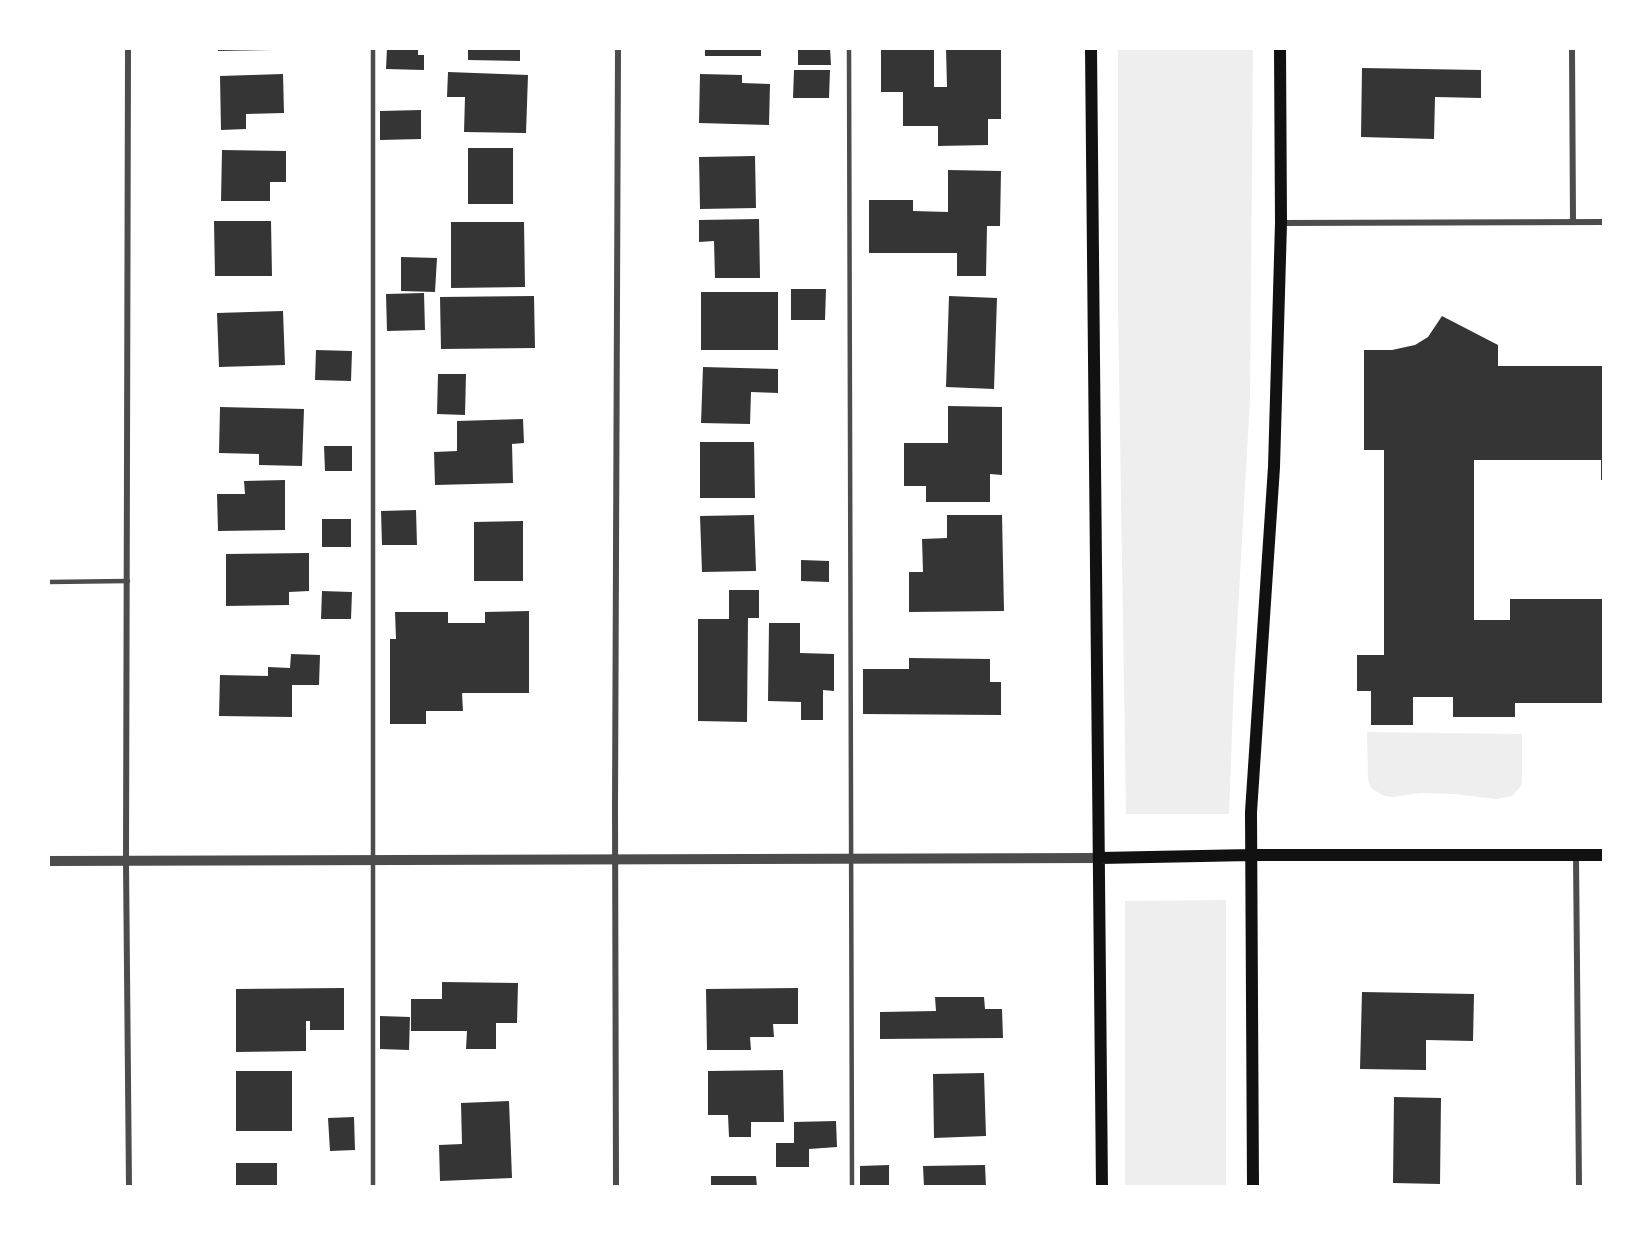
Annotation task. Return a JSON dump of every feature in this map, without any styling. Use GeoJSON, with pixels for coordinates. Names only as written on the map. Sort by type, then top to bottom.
{"type":"FeatureCollection","features":[{"type":"Feature","properties":{"kind":"main road"},"geometry":{"type":"LineString","coordinates":[[1091,48],[1102,1187]]}},
{"type":"Feature","properties":{"kind":"main road"},"geometry":{"type":"LineString","coordinates":[[1253,1187],[1251,812],[1274,467],[1281,223],[1280,48]]}},
{"type":"Feature","properties":{"kind":"main road"},"geometry":{"type":"LineString","coordinates":[[1100,858],[1251,855],[1604,855]]}},
{"type":"Feature","properties":{"kind":"street"},"geometry":{"type":"LineString","coordinates":[[128,48],[126,862],[129,1187]]}},
{"type":"Feature","properties":{"kind":"street"},"geometry":{"type":"LineString","coordinates":[[616,1187],[618,48]]}},
{"type":"Feature","properties":{"kind":"street"},"geometry":{"type":"LineString","coordinates":[[1572,48],[1573,222]]}},
{"type":"Feature","properties":{"kind":"street"},"geometry":{"type":"LineString","coordinates":[[1281,223],[1604,222]]}},
{"type":"Feature","properties":{"kind":"street"},"geometry":{"type":"LineString","coordinates":[[1576,855],[1579,1187]]}},
{"type":"Feature","properties":{"kind":"street"},"geometry":{"type":"LineString","coordinates":[[48,861],[1100,858]]}},
{"type":"Feature","properties":{"kind":"lane"},"geometry":{"type":"LineString","coordinates":[[373,48],[373,1187]]}},
{"type":"Feature","properties":{"kind":"lane"},"geometry":{"type":"LineString","coordinates":[[849,48],[852,1187]]}},
{"type":"Feature","properties":{"kind":"lane"},"geometry":{"type":"LineString","coordinates":[[48,582],[128,581]]}},
{"type":"Feature","properties":{"kind":"shaded area"},"geometry":{"type":"Polygon","coordinates":[[[1118,48],[1253,48],[1250,399],[1229,814],[1126,814],[1118,307],[1118,48]]]}},
{"type":"Feature","properties":{"kind":"shaded area"},"geometry":{"type":"Polygon","coordinates":[[[1367,732],[1522,734],[1521,786],[1512,796],[1496,799],[1420,793],[1384,796],[1371,788],[1368,779],[1367,732]]]}},
{"type":"Feature","properties":{"kind":"shaded area"},"geometry":{"type":"Polygon","coordinates":[[[1226,900],[1226,1187],[1125,1187],[1125,901],[1226,900]]]}},
{"type":"Feature","properties":{"kind":"building"},"geometry":{"type":"Polygon","coordinates":[[[218,48],[272,48],[272,50],[218,51],[218,48]]]}},
{"type":"Feature","properties":{"kind":"building"},"geometry":{"type":"Polygon","coordinates":[[[387,48],[418,48],[418,55],[424,55],[424,70],[386,69],[387,48]]]}},
{"type":"Feature","properties":{"kind":"building"},"geometry":{"type":"Polygon","coordinates":[[[468,48],[520,48],[520,61],[468,60],[468,48]]]}},
{"type":"Feature","properties":{"kind":"building"},"geometry":{"type":"Polygon","coordinates":[[[705,48],[761,48],[761,56],[705,56],[705,48]]]}},
{"type":"Feature","properties":{"kind":"building"},"geometry":{"type":"Polygon","coordinates":[[[798,48],[830,48],[831,65],[798,65],[798,48]]]}},
{"type":"Feature","properties":{"kind":"building"},"geometry":{"type":"Polygon","coordinates":[[[881,48],[934,48],[934,87],[947,87],[946,48],[1001,48],[1001,119],[988,119],[988,145],[938,146],[938,126],[903,126],[903,92],[881,92],[881,48]]]}},
{"type":"Feature","properties":{"kind":"building"},"geometry":{"type":"Polygon","coordinates":[[[1362,68],[1481,70],[1481,98],[1435,97],[1434,139],[1361,137],[1362,68]]]}},
{"type":"Feature","properties":{"kind":"building"},"geometry":{"type":"Polygon","coordinates":[[[794,70],[830,70],[829,98],[793,98],[794,70]]]}},
{"type":"Feature","properties":{"kind":"building"},"geometry":{"type":"Polygon","coordinates":[[[448,72],[528,75],[526,133],[464,132],[465,97],[447,97],[448,72]]]}},
{"type":"Feature","properties":{"kind":"building"},"geometry":{"type":"Polygon","coordinates":[[[283,74],[284,113],[246,114],[246,129],[221,130],[220,76],[283,74]]]}},
{"type":"Feature","properties":{"kind":"building"},"geometry":{"type":"Polygon","coordinates":[[[700,74],[742,75],[742,83],[770,84],[769,125],[699,123],[700,74]]]}},
{"type":"Feature","properties":{"kind":"building"},"geometry":{"type":"Polygon","coordinates":[[[421,110],[421,139],[380,140],[380,111],[421,110]]]}},
{"type":"Feature","properties":{"kind":"building"},"geometry":{"type":"Polygon","coordinates":[[[468,148],[513,148],[513,204],[468,204],[468,148]]]}},
{"type":"Feature","properties":{"kind":"building"},"geometry":{"type":"Polygon","coordinates":[[[222,150],[286,151],[286,182],[270,182],[270,201],[221,201],[222,150]]]}},
{"type":"Feature","properties":{"kind":"building"},"geometry":{"type":"Polygon","coordinates":[[[755,156],[756,208],[700,209],[699,157],[755,156]]]}},
{"type":"Feature","properties":{"kind":"building"},"geometry":{"type":"Polygon","coordinates":[[[948,170],[1001,171],[1000,226],[987,226],[986,276],[957,276],[957,253],[869,253],[869,200],[913,200],[913,211],[948,212],[948,170]]]}},
{"type":"Feature","properties":{"kind":"building"},"geometry":{"type":"Polygon","coordinates":[[[759,219],[760,278],[715,278],[714,241],[699,242],[699,220],[759,219]]]}},
{"type":"Feature","properties":{"kind":"building"},"geometry":{"type":"Polygon","coordinates":[[[214,221],[271,221],[272,276],[215,276],[214,221]]]}},
{"type":"Feature","properties":{"kind":"building"},"geometry":{"type":"Polygon","coordinates":[[[451,222],[524,222],[525,287],[451,288],[451,222]]]}},
{"type":"Feature","properties":{"kind":"building"},"geometry":{"type":"Polygon","coordinates":[[[401,257],[437,258],[435,292],[401,291],[401,257]]]}},
{"type":"Feature","properties":{"kind":"building"},"geometry":{"type":"Polygon","coordinates":[[[791,289],[826,289],[825,320],[791,320],[791,289]]]}},
{"type":"Feature","properties":{"kind":"building"},"geometry":{"type":"Polygon","coordinates":[[[701,292],[778,292],[778,350],[701,350],[701,292]]]}},
{"type":"Feature","properties":{"kind":"building"},"geometry":{"type":"Polygon","coordinates":[[[424,293],[425,330],[387,331],[386,294],[424,293]]]}},
{"type":"Feature","properties":{"kind":"building"},"geometry":{"type":"Polygon","coordinates":[[[534,296],[535,348],[441,349],[440,297],[534,296]]]}},
{"type":"Feature","properties":{"kind":"building"},"geometry":{"type":"Polygon","coordinates":[[[949,296],[997,298],[994,389],[946,387],[949,296]]]}},
{"type":"Feature","properties":{"kind":"building"},"geometry":{"type":"Polygon","coordinates":[[[283,311],[285,365],[219,367],[217,313],[283,311]]]}},
{"type":"Feature","properties":{"kind":"building"},"geometry":{"type":"Polygon","coordinates":[[[1442,316],[1498,345],[1498,366],[1604,366],[1604,480],[1601,480],[1601,460],[1474,460],[1474,620],[1510,620],[1510,599],[1604,599],[1604,703],[1515,703],[1515,717],[1453,717],[1453,697],[1413,697],[1413,725],[1371,725],[1371,691],[1357,691],[1357,655],[1384,655],[1384,450],[1364,450],[1364,350],[1392,350],[1415,345],[1428,337],[1442,316]]]}},
{"type":"Feature","properties":{"kind":"building"},"geometry":{"type":"Polygon","coordinates":[[[316,350],[352,351],[351,381],[315,380],[316,350]]]}},
{"type":"Feature","properties":{"kind":"building"},"geometry":{"type":"Polygon","coordinates":[[[703,367],[778,369],[778,393],[751,392],[750,424],[701,423],[703,367]]]}},
{"type":"Feature","properties":{"kind":"building"},"geometry":{"type":"Polygon","coordinates":[[[438,374],[466,374],[465,415],[437,414],[438,374]]]}},
{"type":"Feature","properties":{"kind":"building"},"geometry":{"type":"Polygon","coordinates":[[[948,406],[1002,407],[1002,475],[990,474],[990,502],[926,502],[926,486],[904,486],[904,443],[948,443],[948,406]]]}},
{"type":"Feature","properties":{"kind":"building"},"geometry":{"type":"Polygon","coordinates":[[[220,407],[304,409],[302,466],[259,465],[259,454],[219,453],[220,407]]]}},
{"type":"Feature","properties":{"kind":"building"},"geometry":{"type":"Polygon","coordinates":[[[523,419],[524,443],[512,444],[513,483],[435,485],[434,452],[457,451],[457,421],[523,419]]]}},
{"type":"Feature","properties":{"kind":"building"},"geometry":{"type":"Polygon","coordinates":[[[700,442],[754,442],[755,498],[700,498],[700,442]]]}},
{"type":"Feature","properties":{"kind":"building"},"geometry":{"type":"Polygon","coordinates":[[[324,446],[352,446],[352,471],[325,471],[324,446]]]}},
{"type":"Feature","properties":{"kind":"building"},"geometry":{"type":"Polygon","coordinates":[[[285,480],[285,530],[218,531],[217,494],[245,494],[244,481],[285,480]]]}},
{"type":"Feature","properties":{"kind":"building"},"geometry":{"type":"Polygon","coordinates":[[[416,510],[417,545],[382,545],[381,511],[416,510]]]}},
{"type":"Feature","properties":{"kind":"building"},"geometry":{"type":"Polygon","coordinates":[[[754,515],[756,571],[702,572],[700,516],[754,515]]]}},
{"type":"Feature","properties":{"kind":"building"},"geometry":{"type":"Polygon","coordinates":[[[947,515],[1002,515],[1004,611],[909,612],[909,572],[923,572],[922,539],[947,538],[947,515]]]}},
{"type":"Feature","properties":{"kind":"building"},"geometry":{"type":"Polygon","coordinates":[[[322,519],[351,519],[351,547],[322,547],[322,519]]]}},
{"type":"Feature","properties":{"kind":"building"},"geometry":{"type":"Polygon","coordinates":[[[523,521],[523,581],[474,581],[474,522],[523,521]]]}},
{"type":"Feature","properties":{"kind":"building"},"geometry":{"type":"Polygon","coordinates":[[[309,553],[309,591],[289,592],[289,605],[226,606],[226,554],[309,553]]]}},
{"type":"Feature","properties":{"kind":"building"},"geometry":{"type":"Polygon","coordinates":[[[801,560],[829,561],[829,582],[801,581],[801,560]]]}},
{"type":"Feature","properties":{"kind":"building"},"geometry":{"type":"Polygon","coordinates":[[[729,590],[759,590],[759,618],[748,618],[747,722],[698,721],[698,619],[729,619],[729,590]]]}},
{"type":"Feature","properties":{"kind":"building"},"geometry":{"type":"Polygon","coordinates":[[[322,591],[352,592],[351,619],[321,619],[322,591]]]}},
{"type":"Feature","properties":{"kind":"building"},"geometry":{"type":"Polygon","coordinates":[[[529,611],[529,693],[462,693],[463,711],[426,711],[426,724],[390,724],[390,639],[396,639],[395,612],[448,612],[448,623],[485,623],[485,612],[529,611]]]}},
{"type":"Feature","properties":{"kind":"building"},"geometry":{"type":"Polygon","coordinates":[[[769,623],[800,623],[800,653],[834,654],[834,691],[823,690],[823,720],[801,720],[801,702],[768,701],[769,623]]]}},
{"type":"Feature","properties":{"kind":"building"},"geometry":{"type":"Polygon","coordinates":[[[291,654],[320,655],[319,685],[292,685],[292,717],[219,716],[220,675],[268,676],[268,667],[290,668],[291,654]]]}},
{"type":"Feature","properties":{"kind":"building"},"geometry":{"type":"Polygon","coordinates":[[[909,658],[990,659],[990,682],[1001,682],[1001,715],[863,714],[863,669],[909,669],[909,658]]]}},
{"type":"Feature","properties":{"kind":"building"},"geometry":{"type":"Polygon","coordinates":[[[442,982],[518,983],[517,1023],[496,1023],[496,1049],[466,1049],[467,1031],[411,1031],[411,999],[442,999],[442,982]]]}},
{"type":"Feature","properties":{"kind":"building"},"geometry":{"type":"Polygon","coordinates":[[[344,988],[344,1030],[310,1030],[310,1021],[306,1021],[306,1051],[236,1052],[236,989],[344,988]]]}},
{"type":"Feature","properties":{"kind":"building"},"geometry":{"type":"Polygon","coordinates":[[[798,988],[798,1024],[773,1024],[774,1037],[750,1037],[751,1050],[707,1050],[706,989],[798,988]]]}},
{"type":"Feature","properties":{"kind":"building"},"geometry":{"type":"Polygon","coordinates":[[[1362,992],[1474,994],[1473,1041],[1426,1040],[1426,1070],[1360,1069],[1362,992]]]}},
{"type":"Feature","properties":{"kind":"building"},"geometry":{"type":"Polygon","coordinates":[[[935,997],[984,997],[985,1009],[1002,1009],[1003,1038],[880,1039],[880,1012],[936,1011],[935,997]]]}},
{"type":"Feature","properties":{"kind":"building"},"geometry":{"type":"Polygon","coordinates":[[[380,1016],[410,1017],[409,1050],[380,1049],[380,1016]]]}},
{"type":"Feature","properties":{"kind":"building"},"geometry":{"type":"Polygon","coordinates":[[[783,1070],[784,1122],[751,1122],[751,1137],[729,1137],[728,1115],[708,1115],[708,1071],[783,1070]]]}},
{"type":"Feature","properties":{"kind":"building"},"geometry":{"type":"Polygon","coordinates":[[[236,1071],[292,1071],[292,1131],[236,1131],[236,1071]]]}},
{"type":"Feature","properties":{"kind":"building"},"geometry":{"type":"Polygon","coordinates":[[[984,1073],[986,1136],[934,1138],[933,1074],[984,1073]]]}},
{"type":"Feature","properties":{"kind":"building"},"geometry":{"type":"Polygon","coordinates":[[[1394,1097],[1441,1098],[1440,1184],[1393,1183],[1394,1097]]]}},
{"type":"Feature","properties":{"kind":"building"},"geometry":{"type":"Polygon","coordinates":[[[509,1101],[512,1178],[440,1181],[439,1145],[462,1144],[461,1103],[509,1101]]]}},
{"type":"Feature","properties":{"kind":"building"},"geometry":{"type":"Polygon","coordinates":[[[354,1117],[355,1150],[330,1151],[328,1118],[354,1117]]]}},
{"type":"Feature","properties":{"kind":"building"},"geometry":{"type":"Polygon","coordinates":[[[836,1121],[837,1147],[809,1149],[809,1167],[776,1167],[776,1143],[794,1143],[794,1122],[836,1121]]]}},
{"type":"Feature","properties":{"kind":"building"},"geometry":{"type":"Polygon","coordinates":[[[236,1163],[277,1163],[277,1187],[236,1187],[236,1163]]]}},
{"type":"Feature","properties":{"kind":"building"},"geometry":{"type":"Polygon","coordinates":[[[889,1165],[889,1187],[860,1187],[860,1166],[889,1165]]]}},
{"type":"Feature","properties":{"kind":"building"},"geometry":{"type":"Polygon","coordinates":[[[985,1165],[986,1187],[924,1187],[923,1166],[985,1165]]]}},
{"type":"Feature","properties":{"kind":"building"},"geometry":{"type":"Polygon","coordinates":[[[711,1176],[756,1176],[757,1187],[711,1187],[711,1176]]]}}]}
